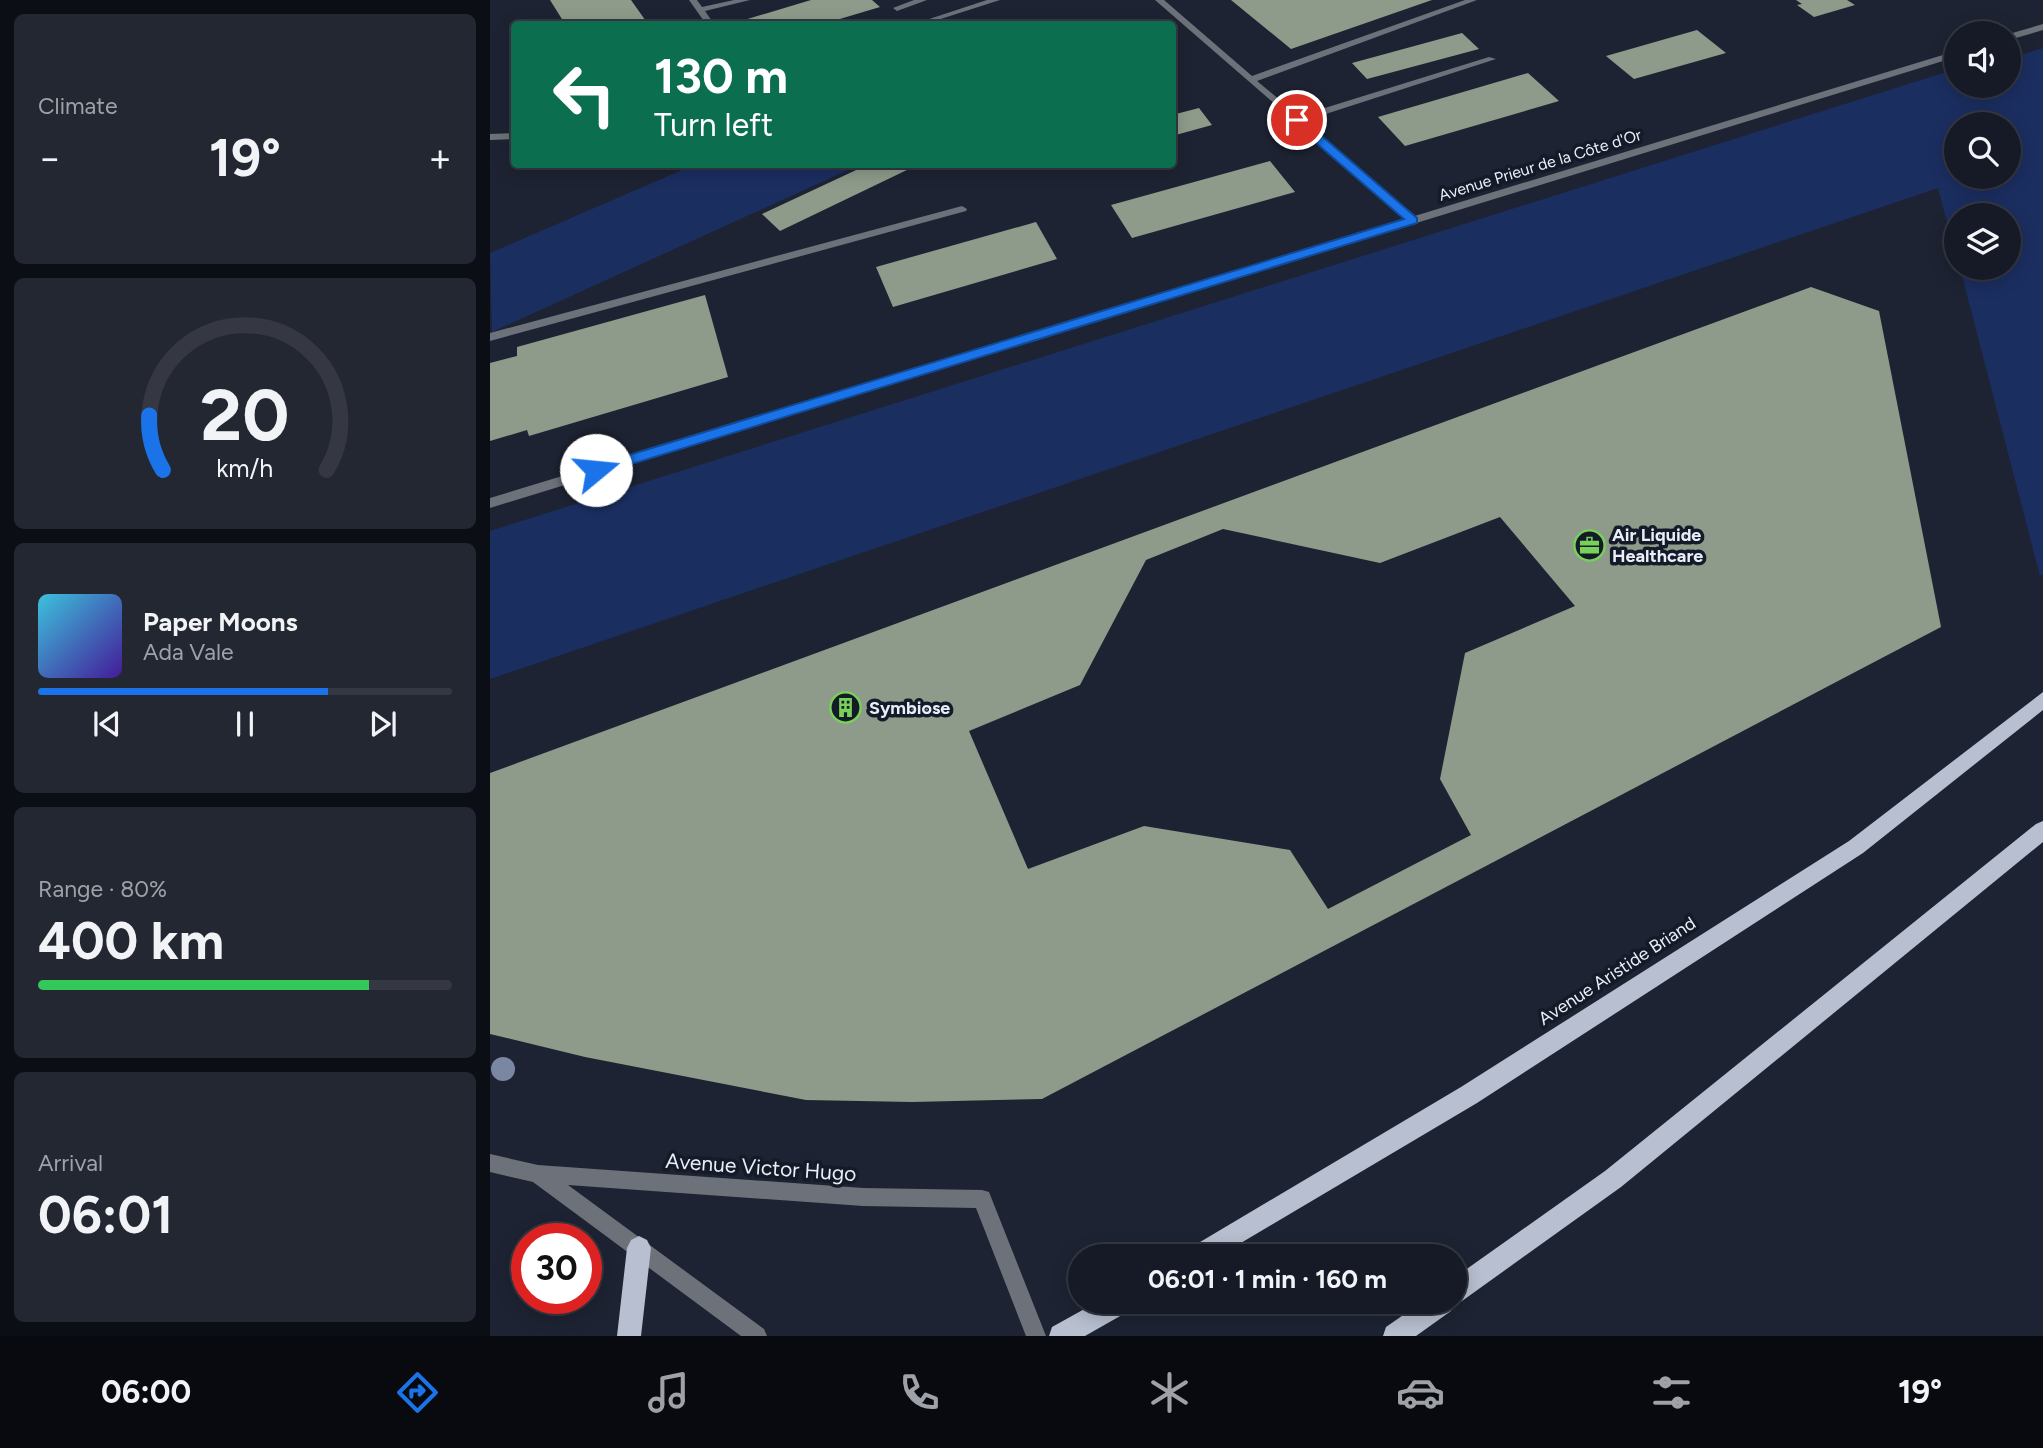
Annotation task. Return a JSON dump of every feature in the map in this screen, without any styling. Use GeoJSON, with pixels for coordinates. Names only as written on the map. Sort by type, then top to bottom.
{"type":"FeatureCollection","features":[{"type":"Feature","properties":{"kind":"main road","name":"Avenue Aristide Briand"},"geometry":{"type":"LineString","coordinates":[[1218,1244],[1469,1095],[1857,847],[2043,700]]}},
{"type":"Feature","properties":{"kind":"main road"},"geometry":{"type":"LineString","coordinates":[[1467,1284],[1613,1179],[2043,830]]}},
{"type":"Feature","properties":{"kind":"main road"},"geometry":{"type":"LineString","coordinates":[[629,1336],[639,1248]]}},
{"type":"Feature","properties":{"kind":"main road"},"geometry":{"type":"LineString","coordinates":[[1061,1336],[1099,1314]]}},
{"type":"Feature","properties":{"kind":"main road"},"geometry":{"type":"LineString","coordinates":[[1395,1336],[1425,1314]]}},
{"type":"Feature","properties":{"kind":"street"},"geometry":{"type":"LineString","coordinates":[[693,0],[708,21]]}},
{"type":"Feature","properties":{"kind":"street"},"geometry":{"type":"LineString","coordinates":[[700,10],[746,0]]}},
{"type":"Feature","properties":{"kind":"street"},"geometry":{"type":"LineString","coordinates":[[897,8],[923,0]]}},
{"type":"Feature","properties":{"kind":"street"},"geometry":{"type":"LineString","coordinates":[[928,21],[996,0]]}},
{"type":"Feature","properties":{"kind":"street"},"geometry":{"type":"LineString","coordinates":[[1159,0],[1412,220]]}},
{"type":"Feature","properties":{"kind":"street"},"geometry":{"type":"LineString","coordinates":[[1251,80],[1474,0]]}},
{"type":"Feature","properties":{"kind":"street"},"geometry":{"type":"LineString","coordinates":[[2021,33],[2043,27]]}},
{"type":"Feature","properties":{"kind":"street","name":"Avenue Prieur de la Côte d'Or"},"geometry":{"type":"LineString","coordinates":[[490,503],[1944,58]]}},
{"type":"Feature","properties":{"kind":"street"},"geometry":{"type":"LineString","coordinates":[[1297,120],[1492,59]]}},
{"type":"Feature","properties":{"kind":"street"},"geometry":{"type":"LineString","coordinates":[[490,137],[511,136]]}},
{"type":"Feature","properties":{"kind":"street"},"geometry":{"type":"LineString","coordinates":[[490,337],[962,209]]}},
{"type":"Feature","properties":{"kind":"street","name":"Avenue Victor Hugo"},"geometry":{"type":"LineString","coordinates":[[490,1163],[538,1174],[863,1196],[982,1199],[1036,1336]]}},
{"type":"Feature","properties":{"kind":"street","name":"Avenue Victor Hugo"},"geometry":{"type":"LineString","coordinates":[[538,1174],[757,1336]]}},
{"type":"Feature","properties":{"kind":"shaded area"},"geometry":{"type":"Polygon","coordinates":[[[2043,48],[2043,574],[2040,576],[1963,280],[2021,280],[2021,203],[1944,203],[1944,211],[1938,188],[490,679],[490,531],[1944,73],[1944,98],[2021,98],[2021,55],[2043,48]]]}},
{"type":"Feature","properties":{"kind":"shaded area"},"geometry":{"type":"Polygon","coordinates":[[[687,168],[852,168],[492,332],[490,253],[687,168]]]}},
{"type":"Feature","properties":{"kind":"building"},"geometry":{"type":"Polygon","coordinates":[[[550,0],[631,0],[646,21],[563,21],[550,0]]]}},
{"type":"Feature","properties":{"kind":"building"},"geometry":{"type":"Polygon","coordinates":[[[811,0],[872,0],[880,7],[833,21],[744,20],[811,0]]]}},
{"type":"Feature","properties":{"kind":"building"},"geometry":{"type":"Polygon","coordinates":[[[1231,0],[1432,0],[1291,49],[1231,0]]]}},
{"type":"Feature","properties":{"kind":"building"},"geometry":{"type":"Polygon","coordinates":[[[1796,0],[1847,0],[1855,5],[1814,17],[1797,5],[1802,4],[1796,0]]]}},
{"type":"Feature","properties":{"kind":"building"},"geometry":{"type":"Polygon","coordinates":[[[1697,30],[1726,53],[1634,79],[1606,56],[1697,30]]]}},
{"type":"Feature","properties":{"kind":"building"},"geometry":{"type":"Polygon","coordinates":[[[1462,33],[1479,49],[1367,79],[1352,63],[1462,33]]]}},
{"type":"Feature","properties":{"kind":"building"},"geometry":{"type":"Polygon","coordinates":[[[1528,73],[1559,101],[1405,146],[1378,117],[1528,73]]]}},
{"type":"Feature","properties":{"kind":"building"},"geometry":{"type":"Polygon","coordinates":[[[1199,108],[1212,125],[1176,135],[1176,114],[1199,108]]]}},
{"type":"Feature","properties":{"kind":"building"},"geometry":{"type":"Polygon","coordinates":[[[1270,161],[1295,192],[1132,238],[1111,205],[1270,161]]]}},
{"type":"Feature","properties":{"kind":"building"},"geometry":{"type":"Polygon","coordinates":[[[860,168],[909,169],[780,231],[762,214],[860,168]]]}},
{"type":"Feature","properties":{"kind":"building"},"geometry":{"type":"Polygon","coordinates":[[[1036,222],[1057,259],[893,307],[876,267],[1036,222]]]}},
{"type":"Feature","properties":{"kind":"building","name":"Symbiose"},"geometry":{"type":"Polygon","coordinates":[[[1811,287],[1879,311],[1941,627],[1042,1099],[912,1102],[806,1100],[585,1057],[490,1034],[490,773],[1811,287]],[[1500,517],[1380,563],[1223,529],[1146,560],[1080,685],[969,731],[1028,869],[1144,826],[1290,850],[1328,909],[1471,835],[1440,779],[1465,653],[1575,606],[1500,517]]]}},
{"type":"Feature","properties":{"kind":"building"},"geometry":{"type":"Polygon","coordinates":[[[705,295],[728,377],[529,436],[527,430],[490,441],[490,363],[517,356],[517,347],[705,295]]]}},
{"type":"Feature","properties":{"kind":"place","name":"Air Liquide Healthcare"},"geometry":{"type":"Point","coordinates":[1589,545]}},
{"type":"Feature","properties":{"kind":"place","name":"Symbiose"},"geometry":{"type":"Point","coordinates":[846,708]}},
{"type":"Feature","properties":{"kind":"route"},"geometry":{"type":"LineString","coordinates":[[596,470],[1412,220],[1297,120]]}}]}
